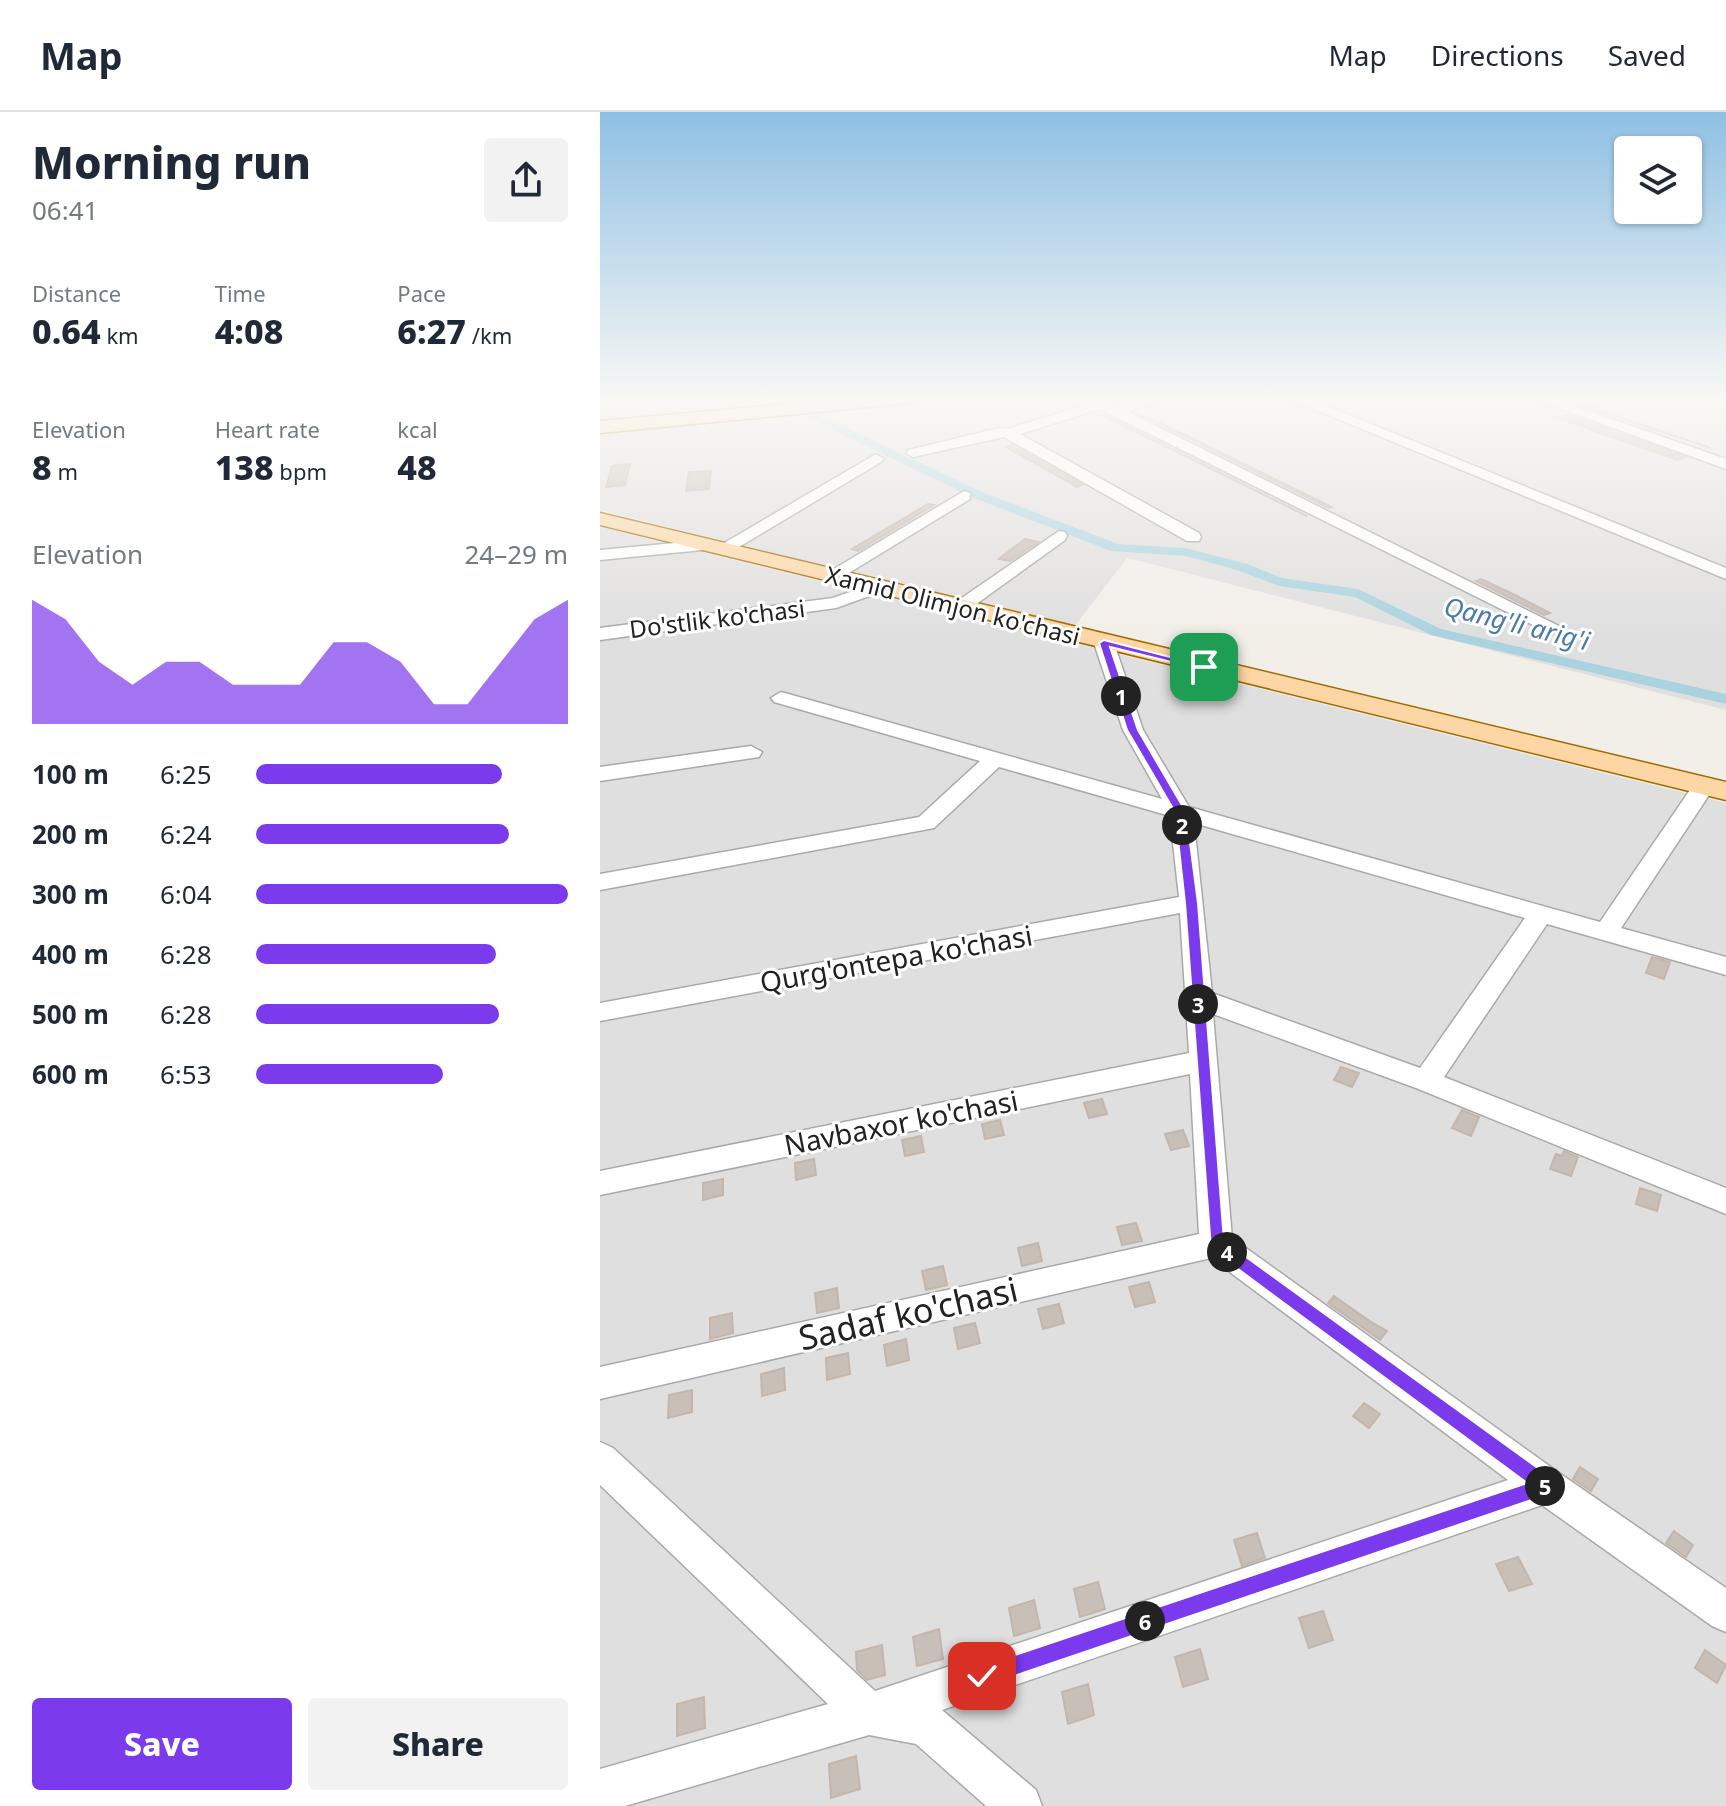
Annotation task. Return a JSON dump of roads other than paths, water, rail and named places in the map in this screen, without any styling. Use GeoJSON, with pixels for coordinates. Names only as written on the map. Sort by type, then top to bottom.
{"type":"FeatureCollection","features":[{"type":"Feature","properties":{"kind":"main road","name":"Xamid Olimjon ko'chasi"},"geometry":{"type":"LineString","coordinates":[[600,519],[1715,789]]}},
{"type":"Feature","properties":{"kind":"street"},"geometry":{"type":"LineString","coordinates":[[600,555],[715,547],[843,477]]}},
{"type":"Feature","properties":{"kind":"street"},"geometry":{"type":"LineString","coordinates":[[1086,477],[1193,537]]}},
{"type":"Feature","properties":{"kind":"street"},"geometry":{"type":"LineString","coordinates":[[1249,477],[1556,629]]}},
{"type":"Feature","properties":{"kind":"street"},"geometry":{"type":"LineString","coordinates":[[1488,477],[1726,574]]}},
{"type":"Feature","properties":{"kind":"street"},"geometry":{"type":"LineString","coordinates":[[833,575],[964,496]]}},
{"type":"Feature","properties":{"kind":"street"},"geometry":{"type":"LineString","coordinates":[[962,606],[1059,536]]}},
{"type":"Feature","properties":{"kind":"street","name":"Do'stlik ko'chasi"},"geometry":{"type":"LineString","coordinates":[[600,634],[836,603],[880,586]]}},
{"type":"Feature","properties":{"kind":"street"},"geometry":{"type":"LineString","coordinates":[[1104,643],[1133,730],[1181,812],[1192,903],[1216,1244],[1546,1486],[1726,1612]]}},
{"type":"Feature","properties":{"kind":"street"},"geometry":{"type":"LineString","coordinates":[[781,698],[1726,966]]}},
{"type":"Feature","properties":{"kind":"street"},"geometry":{"type":"LineString","coordinates":[[600,774],[751,752]]}},
{"type":"Feature","properties":{"kind":"street"},"geometry":{"type":"LineString","coordinates":[[600,882],[926,823],[995,759]]}},
{"type":"Feature","properties":{"kind":"street"},"geometry":{"type":"LineString","coordinates":[[1606,932],[1715,789]]}},
{"type":"Feature","properties":{"kind":"street","name":"Qurg'ontepa ko'chasi"},"geometry":{"type":"LineString","coordinates":[[600,1012],[1192,903]]}},
{"type":"Feature","properties":{"kind":"street"},"geometry":{"type":"LineString","coordinates":[[1426,1081],[1541,914]]}},
{"type":"Feature","properties":{"kind":"street"},"geometry":{"type":"LineString","coordinates":[[1197,998],[1426,1081],[1726,1201]]}},
{"type":"Feature","properties":{"kind":"street","name":"Navbaxor ko'chasi"},"geometry":{"type":"LineString","coordinates":[[600,1183],[1202,1061]]}},
{"type":"Feature","properties":{"kind":"street","name":"Sadaf ko'chasi"},"geometry":{"type":"LineString","coordinates":[[600,1383],[1216,1244]]}},
{"type":"Feature","properties":{"kind":"street"},"geometry":{"type":"LineString","coordinates":[[600,1460],[869,1714],[926,1725],[1020,1806]]}},
{"type":"Feature","properties":{"kind":"street"},"geometry":{"type":"LineString","coordinates":[[600,1791],[869,1714],[1546,1486]]}},
{"type":"Feature","properties":{"kind":"waterway","name":"Qang'li arig'i"},"geometry":{"type":"LineString","coordinates":[[940,477],[978,495],[1116,548],[1186,552],[1242,567],[1279,582],[1358,593],[1436,632],[1726,699]]}}]}
